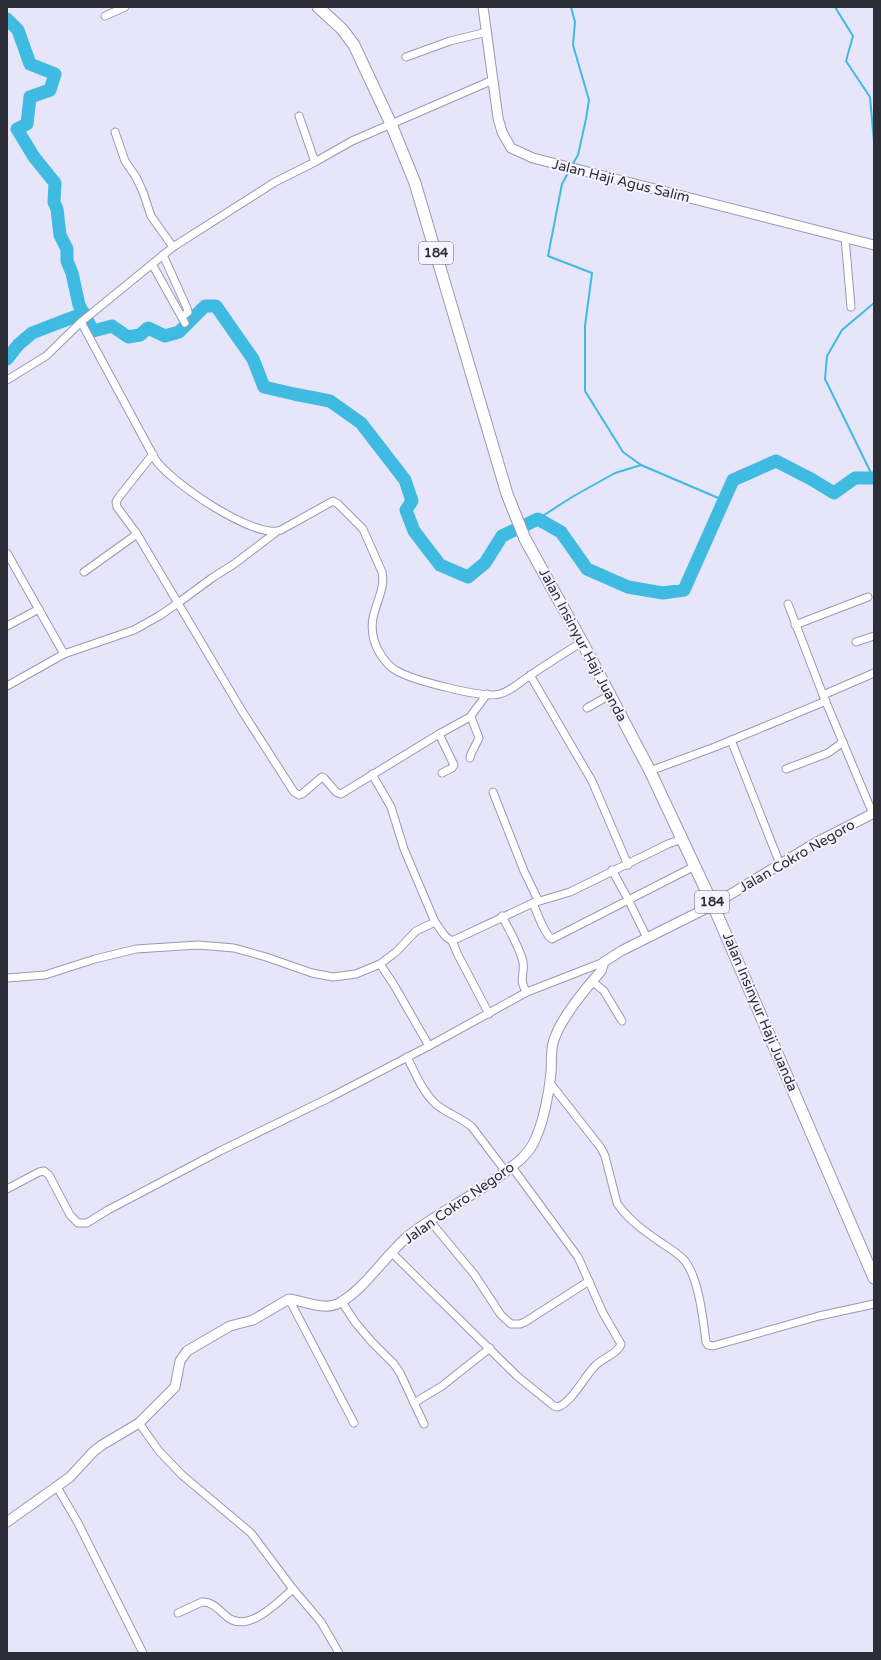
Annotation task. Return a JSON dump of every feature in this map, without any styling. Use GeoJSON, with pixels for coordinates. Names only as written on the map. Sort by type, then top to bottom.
{"type":"FeatureCollection","features":[{"type":"Feature","properties":{"kind":"main road","name":"Jalan Insinyur Haji Juanda"},"geometry":{"type":"LineString","coordinates":[[318,7],[338,24],[351,41],[391,124],[415,183],[505,486],[525,539],[582,642],[650,771],[695,866],[874,1278]]}},
{"type":"Feature","properties":{"kind":"street"},"geometry":{"type":"LineString","coordinates":[[105,16],[125,7]]}},
{"type":"Feature","properties":{"kind":"street","name":"Jalan Haji Agus Salim"},"geometry":{"type":"LineString","coordinates":[[483,7],[498,118],[509,146],[515,151],[527,156],[585,172],[874,244]]}},
{"type":"Feature","properties":{"kind":"street"},"geometry":{"type":"LineString","coordinates":[[406,57],[450,41],[487,32]]}},
{"type":"Feature","properties":{"kind":"street"},"geometry":{"type":"LineString","coordinates":[[7,380],[46,356],[82,321],[173,247],[276,182],[352,141],[493,80]]}},
{"type":"Feature","properties":{"kind":"street"},"geometry":{"type":"LineString","coordinates":[[300,116],[315,162]]}},
{"type":"Feature","properties":{"kind":"street"},"geometry":{"type":"LineString","coordinates":[[115,132],[125,161],[139,182],[151,216],[173,247]]}},
{"type":"Feature","properties":{"kind":"street"},"geometry":{"type":"LineString","coordinates":[[845,238],[851,307]]}},
{"type":"Feature","properties":{"kind":"street"},"geometry":{"type":"LineString","coordinates":[[152,264],[184,320],[188,310],[163,255]]}},
{"type":"Feature","properties":{"kind":"street"},"geometry":{"type":"LineString","coordinates":[[82,321],[158,464],[169,475],[240,522],[255,528],[275,533]]}},
{"type":"Feature","properties":{"kind":"street"},"geometry":{"type":"LineString","coordinates":[[153,454],[116,502],[118,510],[136,534],[242,711],[294,792],[300,795],[302,794],[322,777],[336,792],[341,794],[439,734],[471,717],[487,694]]}},
{"type":"Feature","properties":{"kind":"street"},"geometry":{"type":"LineString","coordinates":[[7,686],[64,654],[134,630],[155,619],[234,564],[275,533],[333,501],[338,504],[363,529],[382,572],[383,585],[372,620],[374,641],[382,657],[396,670],[456,689],[487,694],[498,694],[504,692],[582,642]]}},
{"type":"Feature","properties":{"kind":"street"},"geometry":{"type":"LineString","coordinates":[[84,572],[136,534]]}},
{"type":"Feature","properties":{"kind":"street"},"geometry":{"type":"LineString","coordinates":[[7,553],[64,654]]}},
{"type":"Feature","properties":{"kind":"street"},"geometry":{"type":"LineString","coordinates":[[795,625],[868,597]]}},
{"type":"Feature","properties":{"kind":"street"},"geometry":{"type":"LineString","coordinates":[[788,604],[824,698],[873,814]]}},
{"type":"Feature","properties":{"kind":"street"},"geometry":{"type":"LineString","coordinates":[[7,626],[39,609]]}},
{"type":"Feature","properties":{"kind":"street"},"geometry":{"type":"LineString","coordinates":[[856,642],[874,636]]}},
{"type":"Feature","properties":{"kind":"street"},"geometry":{"type":"LineString","coordinates":[[650,771],[731,740],[824,698],[874,672]]}},
{"type":"Feature","properties":{"kind":"street"},"geometry":{"type":"LineString","coordinates":[[530,675],[592,781],[628,865]]}},
{"type":"Feature","properties":{"kind":"street"},"geometry":{"type":"LineString","coordinates":[[587,708],[610,695]]}},
{"type":"Feature","properties":{"kind":"street"},"geometry":{"type":"LineString","coordinates":[[470,758],[480,738],[471,717]]}},
{"type":"Feature","properties":{"kind":"street"},"geometry":{"type":"LineString","coordinates":[[439,734],[454,765],[442,773]]}},
{"type":"Feature","properties":{"kind":"street"},"geometry":{"type":"LineString","coordinates":[[731,740],[780,864]]}},
{"type":"Feature","properties":{"kind":"street"},"geometry":{"type":"LineString","coordinates":[[786,769],[828,753],[843,742]]}},
{"type":"Feature","properties":{"kind":"street"},"geometry":{"type":"LineString","coordinates":[[372,774],[391,807],[404,849],[435,922],[445,936],[452,941],[489,1014]]}},
{"type":"Feature","properties":{"kind":"street"},"geometry":{"type":"LineString","coordinates":[[493,792],[524,871],[544,928],[551,939],[564,934],[573,927],[695,866]]}},
{"type":"Feature","properties":{"kind":"street","name":"Jalan Cokro Negoro"},"geometry":{"type":"LineString","coordinates":[[289,1299],[322,1306],[334,1305],[342,1302],[358,1288],[407,1237],[484,1187],[525,1156],[533,1144],[541,1121],[550,1083],[553,1042],[558,1027],[600,971],[604,962],[647,938],[713,905],[815,843],[873,814]]}},
{"type":"Feature","properties":{"kind":"street"},"geometry":{"type":"LineString","coordinates":[[452,941],[502,916],[535,902],[570,892],[612,870],[628,865],[668,844],[682,839]]}},
{"type":"Feature","properties":{"kind":"street"},"geometry":{"type":"LineString","coordinates":[[612,870],[647,938]]}},
{"type":"Feature","properties":{"kind":"street"},"geometry":{"type":"LineString","coordinates":[[502,916],[523,962],[522,981],[523,987],[527,992]]}},
{"type":"Feature","properties":{"kind":"street"},"geometry":{"type":"LineString","coordinates":[[7,978],[45,975],[95,959],[136,949],[198,945],[234,948],[266,956],[312,973],[333,977],[356,974],[380,964],[396,952],[416,931],[435,922]]}},
{"type":"Feature","properties":{"kind":"street"},"geometry":{"type":"LineString","coordinates":[[7,1189],[38,1172],[44,1171],[49,1176],[70,1215],[78,1223],[87,1223],[108,1210],[220,1151],[329,1098],[429,1046],[527,992],[604,962]]}},
{"type":"Feature","properties":{"kind":"street"},"geometry":{"type":"LineString","coordinates":[[380,964],[394,985],[429,1046]]}},
{"type":"Feature","properties":{"kind":"street"},"geometry":{"type":"LineString","coordinates":[[592,981],[604,992],[622,1021]]}},
{"type":"Feature","properties":{"kind":"street"},"geometry":{"type":"LineString","coordinates":[[392,1253],[517,1376],[551,1404],[558,1407],[566,1404],[596,1365],[604,1358],[617,1351],[620,1346],[619,1341],[603,1313],[575,1253],[509,1169],[472,1127],[466,1121],[437,1104],[424,1090],[407,1057]]}},
{"type":"Feature","properties":{"kind":"street"},"geometry":{"type":"LineString","coordinates":[[550,1083],[601,1148],[605,1156],[617,1203],[621,1209],[647,1233],[686,1262],[698,1291],[706,1342],[708,1345],[713,1346],[819,1316],[874,1304]]}},
{"type":"Feature","properties":{"kind":"street"},"geometry":{"type":"LineString","coordinates":[[430,1221],[474,1274],[502,1316],[511,1324],[520,1324],[525,1322],[589,1281]]}},
{"type":"Feature","properties":{"kind":"street"},"geometry":{"type":"LineString","coordinates":[[7,1522],[58,1487],[77,1471],[93,1452],[102,1445],[139,1423],[175,1387],[180,1361],[187,1351],[230,1326],[253,1320],[289,1299],[354,1423]]}},
{"type":"Feature","properties":{"kind":"street"},"geometry":{"type":"LineString","coordinates":[[342,1302],[355,1322],[371,1341],[394,1364],[424,1424]]}},
{"type":"Feature","properties":{"kind":"street"},"geometry":{"type":"LineString","coordinates":[[414,1404],[442,1386],[490,1348]]}},
{"type":"Feature","properties":{"kind":"street"},"geometry":{"type":"LineString","coordinates":[[139,1423],[160,1451],[182,1475],[251,1533],[292,1589],[321,1622],[340,1653]]}},
{"type":"Feature","properties":{"kind":"street"},"geometry":{"type":"LineString","coordinates":[[58,1487],[78,1523],[143,1653]]}},
{"type":"Feature","properties":{"kind":"street"},"geometry":{"type":"LineString","coordinates":[[178,1613],[205,1601],[216,1606],[227,1618],[242,1623],[268,1610],[292,1589]]}},
{"type":"Feature","properties":{"kind":"waterway"},"geometry":{"type":"LineString","coordinates":[[571,7],[575,22],[573,45],[589,100],[578,155],[572,165]]}},
{"type":"Feature","properties":{"kind":"waterway"},"geometry":{"type":"LineString","coordinates":[[835,7],[853,36],[846,61],[870,97],[874,142]]}},
{"type":"Feature","properties":{"kind":"waterway"},"geometry":{"type":"LineString","coordinates":[[7,19],[18,30],[30,64],[55,74],[50,90],[30,97],[27,124],[17,129],[34,157],[55,183],[54,202],[57,209],[60,235],[67,249],[67,261],[72,273],[79,305],[93,331],[112,326],[128,337],[140,335],[148,328],[165,336],[179,332],[205,306],[216,306],[253,359],[264,387],[330,401],[361,423],[405,480],[412,501],[406,510],[414,531],[440,565],[468,577],[485,563],[502,536],[538,519],[561,532],[587,569],[628,587],[663,593],[684,590],[733,480],[776,461],[834,493],[855,478],[874,478]]}},
{"type":"Feature","properties":{"kind":"waterway"},"geometry":{"type":"LineString","coordinates":[[569,171],[562,184],[548,256],[592,273],[585,326],[585,391],[623,452],[641,465],[723,500]]}},
{"type":"Feature","properties":{"kind":"waterway"},"geometry":{"type":"LineString","coordinates":[[873,477],[825,379],[827,356],[842,330],[874,303]]}},
{"type":"Feature","properties":{"kind":"waterway"},"geometry":{"type":"LineString","coordinates":[[7,359],[18,345],[32,333],[84,313]]}},
{"type":"Feature","properties":{"kind":"waterway"},"geometry":{"type":"LineString","coordinates":[[538,519],[572,497],[615,473],[641,465]]}}]}
